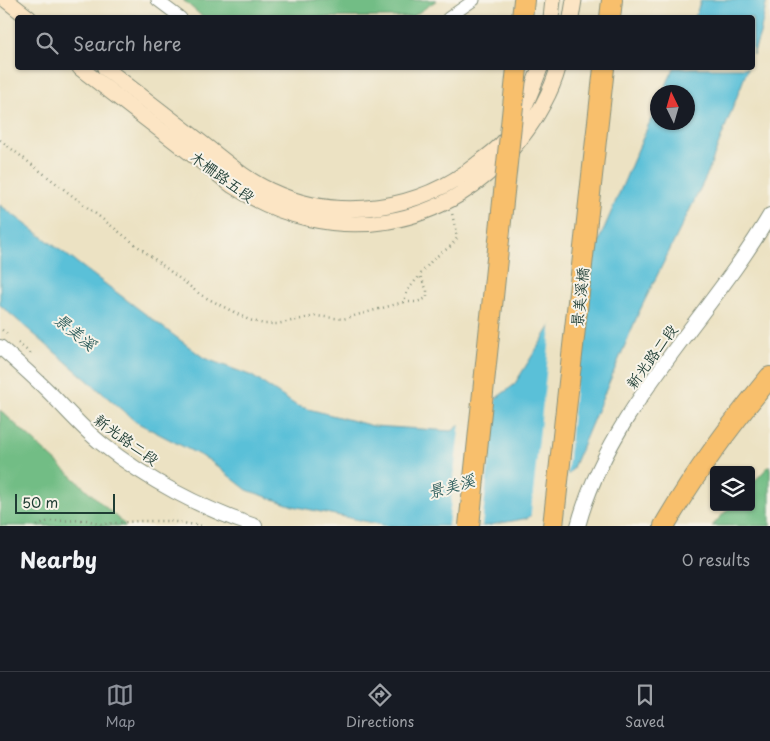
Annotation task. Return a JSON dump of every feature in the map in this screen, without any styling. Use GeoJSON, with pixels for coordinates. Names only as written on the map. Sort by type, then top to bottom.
{"type":"FeatureCollection","features":[{"type":"Feature","properties":{"kind":"highway"},"geometry":{"type":"LineString","coordinates":[[610,15],[612,0]]}},
{"type":"Feature","properties":{"kind":"highway"},"geometry":{"type":"LineString","coordinates":[[470,526],[517,70]]}},
{"type":"Feature","properties":{"kind":"highway","name":"景美溪橋"},"geometry":{"type":"LineString","coordinates":[[553,526],[604,70]]}},
{"type":"Feature","properties":{"kind":"highway"},"geometry":{"type":"LineString","coordinates":[[664,526],[708,457],[770,377]]}},
{"type":"Feature","properties":{"kind":"main road"},"geometry":{"type":"LineString","coordinates":[[6,0],[25,15]]}},
{"type":"Feature","properties":{"kind":"main road"},"geometry":{"type":"LineString","coordinates":[[551,15],[553,0]]}},
{"type":"Feature","properties":{"kind":"main road"},"geometry":{"type":"LineString","coordinates":[[572,15],[574,0]]}},
{"type":"Feature","properties":{"kind":"main road","name":"木柵路五段"},"geometry":{"type":"LineString","coordinates":[[83,70],[250,198],[275,210],[298,217],[328,223],[356,224],[421,214],[449,202],[478,183],[506,157],[534,121],[557,70]]}},
{"type":"Feature","properties":{"kind":"main road","name":"木柵路五段"},"geometry":{"type":"LineString","coordinates":[[107,70],[244,175],[271,191],[298,202],[336,210],[368,208],[402,202],[423,196],[447,185],[466,173],[505,140],[528,100],[539,70]]}},
{"type":"Feature","properties":{"kind":"street"},"geometry":{"type":"LineString","coordinates":[[157,0],[177,15]]}},
{"type":"Feature","properties":{"kind":"street"},"geometry":{"type":"LineString","coordinates":[[452,15],[474,0]]}},
{"type":"Feature","properties":{"kind":"street","name":"新光路二段"},"geometry":{"type":"LineString","coordinates":[[578,526],[587,497],[611,444],[631,412],[742,257],[770,214]]}},
{"type":"Feature","properties":{"kind":"street","name":"新光路二段"},"geometry":{"type":"LineString","coordinates":[[0,347],[49,392],[84,428],[128,463],[175,491],[219,513],[255,526]]}},
{"type":"Feature","properties":{"kind":"path"},"geometry":{"type":"LineString","coordinates":[[0,140],[201,294],[249,320],[264,324],[277,324],[316,316],[343,318],[404,302],[417,302],[427,298],[427,290],[420,276]]}},
{"type":"Feature","properties":{"kind":"path"},"geometry":{"type":"LineString","coordinates":[[404,302],[407,291],[433,259],[451,246],[457,238],[449,202]]}},
{"type":"Feature","properties":{"kind":"path"},"geometry":{"type":"LineString","coordinates":[[36,526],[49,521],[86,520],[102,524],[139,520],[169,521],[202,526]]}},
{"type":"Feature","properties":{"kind":"green space"},"geometry":{"type":"Polygon","coordinates":[[[183,0],[437,0],[415,15],[200,15],[183,0]]]}},
{"type":"Feature","properties":{"kind":"green space"},"geometry":{"type":"Polygon","coordinates":[[[0,410],[126,526],[0,526],[0,410]]]}},
{"type":"Feature","properties":{"kind":"green space"},"geometry":{"type":"Polygon","coordinates":[[[770,465],[770,526],[712,526],[726,511],[755,511],[755,481],[770,465]]]}},
{"type":"Feature","properties":{"kind":"water"},"geometry":{"type":"Polygon","coordinates":[[[701,0],[767,0],[755,49],[755,15],[696,15],[701,0]]]}},
{"type":"Feature","properties":{"kind":"water","name":"景美溪"},"geometry":{"type":"Polygon","coordinates":[[[673,70],[747,70],[706,177],[639,312],[572,470],[528,518],[486,526],[387,526],[293,506],[247,490],[209,460],[136,422],[0,305],[0,205],[204,358],[252,376],[297,406],[373,426],[452,431],[514,385],[588,266],[650,121],[650,130],[695,130],[695,85],[666,85],[673,70]]]}},
{"type":"Feature","properties":{"kind":"pier"},"geometry":{"type":"Polygon","coordinates":[[[586,265],[567,479],[530,521],[552,319],[586,265]]]}},
{"type":"Feature","properties":{"kind":"pier"},"geometry":{"type":"Polygon","coordinates":[[[496,396],[482,526],[448,526],[460,422],[496,396]]]}}]}
